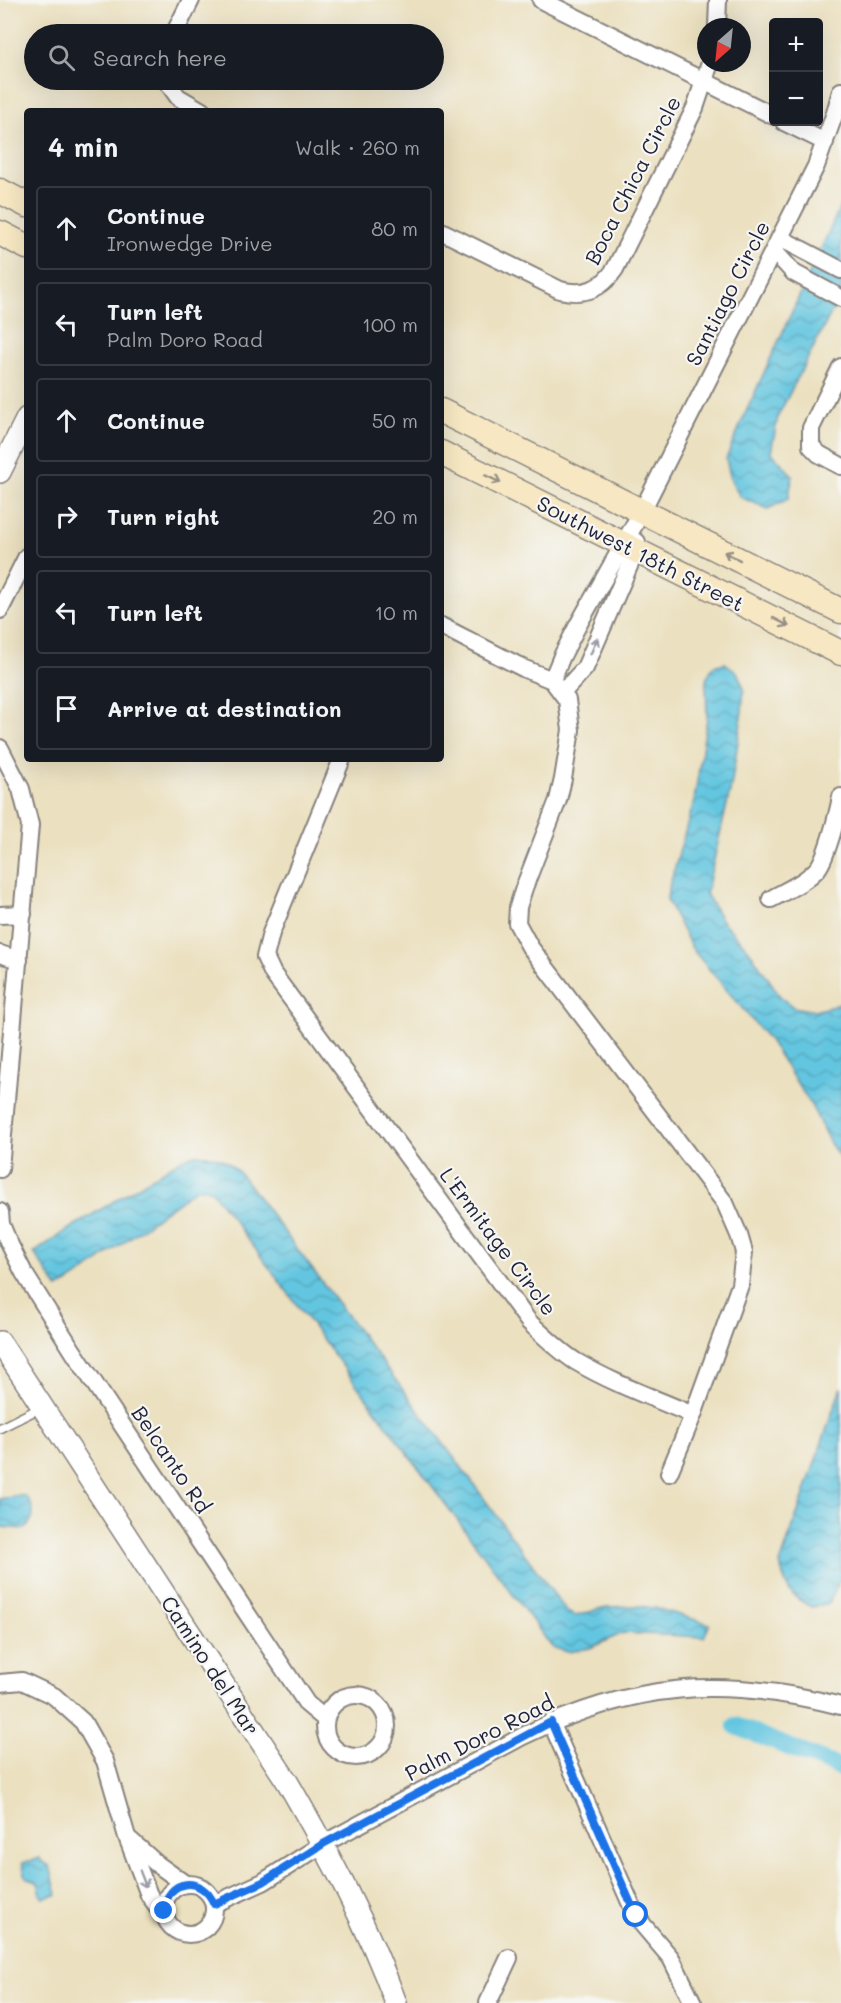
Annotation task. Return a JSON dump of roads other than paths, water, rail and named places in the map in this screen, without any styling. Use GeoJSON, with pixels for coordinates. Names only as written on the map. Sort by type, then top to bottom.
{"type":"FeatureCollection","features":[{"type":"Feature","properties":{"kind":"main road"},"geometry":{"type":"LineString","coordinates":[[0,191],[24,203]]}},
{"type":"Feature","properties":{"kind":"main road"},"geometry":{"type":"LineString","coordinates":[[0,233],[24,245]]}},
{"type":"Feature","properties":{"kind":"main road","name":"Southwest 18th Street"},"geometry":{"type":"LineString","coordinates":[[444,412],[841,610]]}},
{"type":"Feature","properties":{"kind":"main road","name":"Southwest 18th Street"},"geometry":{"type":"LineString","coordinates":[[444,454],[841,652]]}},
{"type":"Feature","properties":{"kind":"street"},"geometry":{"type":"LineString","coordinates":[[179,24],[191,0]]}},
{"type":"Feature","properties":{"kind":"street"},"geometry":{"type":"LineString","coordinates":[[541,0],[769,114]]}},
{"type":"Feature","properties":{"kind":"street"},"geometry":{"type":"LineString","coordinates":[[717,18],[718,0]]}},
{"type":"Feature","properties":{"kind":"street","name":"Boca Chica Circle"},"geometry":{"type":"LineString","coordinates":[[444,232],[560,290],[573,293],[586,292],[598,287],[609,279],[615,269],[695,108],[708,72]]}},
{"type":"Feature","properties":{"kind":"street"},"geometry":{"type":"LineString","coordinates":[[172,90],[178,97],[197,108]]}},
{"type":"Feature","properties":{"kind":"street","name":"Santiago Circle"},"geometry":{"type":"LineString","coordinates":[[642,511],[777,244],[825,142],[841,91]]}},
{"type":"Feature","properties":{"kind":"street"},"geometry":{"type":"LineString","coordinates":[[792,126],[825,142]]}},
{"type":"Feature","properties":{"kind":"street"},"geometry":{"type":"LineString","coordinates":[[777,244],[813,256],[841,270]]}},
{"type":"Feature","properties":{"kind":"street"},"geometry":{"type":"LineString","coordinates":[[777,244],[795,273],[802,279],[841,298]]}},
{"type":"Feature","properties":{"kind":"street"},"geometry":{"type":"LineString","coordinates":[[841,367],[811,428],[811,446],[819,454],[841,466]]}},
{"type":"Feature","properties":{"kind":"street"},"geometry":{"type":"LineString","coordinates":[[0,472],[24,424]]}},
{"type":"Feature","properties":{"kind":"street"},"geometry":{"type":"LineString","coordinates":[[557,687],[585,668],[642,511]]}},
{"type":"Feature","properties":{"kind":"street"},"geometry":{"type":"LineString","coordinates":[[557,687],[573,635],[630,547]]}},
{"type":"Feature","properties":{"kind":"street"},"geometry":{"type":"LineString","coordinates":[[0,610],[24,562]]}},
{"type":"Feature","properties":{"kind":"street"},"geometry":{"type":"LineString","coordinates":[[444,628],[557,687],[567,700],[571,730],[563,779],[558,800],[524,888],[518,907],[517,923],[530,947],[725,1203],[744,1252],[740,1286],[693,1415],[669,1473]]}},
{"type":"Feature","properties":{"kind":"street"},"geometry":{"type":"LineString","coordinates":[[0,748],[21,789],[30,825],[0,1169]]}},
{"type":"Feature","properties":{"kind":"street","name":"L'Ermitage Circle"},"geometry":{"type":"LineString","coordinates":[[341,762],[271,933],[265,957],[273,974],[529,1322],[551,1343],[574,1360],[600,1374],[693,1415]]}},
{"type":"Feature","properties":{"kind":"street"},"geometry":{"type":"LineString","coordinates":[[771,899],[798,884],[818,867],[824,857],[841,797]]}},
{"type":"Feature","properties":{"kind":"street"},"geometry":{"type":"LineString","coordinates":[[0,915],[23,914]]}},
{"type":"Feature","properties":{"kind":"street"},"geometry":{"type":"LineString","coordinates":[[0,954],[19,960]]}},
{"type":"Feature","properties":{"kind":"street","name":"Belcanto Rd"},"geometry":{"type":"LineString","coordinates":[[0,1212],[1,1224],[13,1252],[73,1351],[307,1704],[325,1719]]}},
{"type":"Feature","properties":{"kind":"street","name":"Camino del Mar"},"geometry":{"type":"LineString","coordinates":[[0,1342],[288,1783],[323,1844],[360,1917],[396,2003]]}},
{"type":"Feature","properties":{"kind":"street"},"geometry":{"type":"LineString","coordinates":[[0,1683],[22,1682],[54,1696],[83,1722],[105,1761],[127,1837],[149,1895],[170,1924],[183,1933],[199,1932],[211,1920],[214,1904],[206,1890],[185,1884],[157,1864],[127,1837]]}},
{"type":"Feature","properties":{"kind":"street","name":"Palm Doro Road"},"geometry":{"type":"LineString","coordinates":[[214,1904],[263,1882],[323,1844],[551,1722],[593,1706],[637,1695],[685,1688],[731,1688],[776,1692],[841,1706]]}},
{"type":"Feature","properties":{"kind":"street"},"geometry":{"type":"LineString","coordinates":[[551,1722],[633,1909],[643,1925],[671,1958],[693,2003]]}},
{"type":"Feature","properties":{"kind":"street"},"geometry":{"type":"LineString","coordinates":[[166,1918],[165,1903],[168,1896],[185,1884]]}},
{"type":"Feature","properties":{"kind":"street"},"geometry":{"type":"LineString","coordinates":[[488,2003],[509,1958]]}},
{"type":"Feature","properties":{"kind":"lane"},"geometry":{"type":"LineString","coordinates":[[0,1428],[43,1407]]}},
{"type":"Feature","properties":{"kind":"water"},"geometry":{"type":"Polygon","coordinates":[[[841,205],[841,294],[778,416],[771,452],[793,476],[788,499],[768,509],[740,497],[731,480],[726,459],[841,205]]]}},
{"type":"Feature","properties":{"kind":"water"},"geometry":{"type":"Polygon","coordinates":[[[725,663],[737,672],[744,688],[731,787],[706,894],[722,921],[748,949],[780,996],[793,1007],[814,1011],[841,1002],[841,1159],[830,1143],[810,1103],[769,1040],[693,950],[667,900],[694,801],[707,718],[706,680],[713,666],[725,663]]]}},
{"type":"Feature","properties":{"kind":"water"},"geometry":{"type":"Polygon","coordinates":[[[198,1154],[224,1160],[243,1177],[567,1612],[576,1616],[606,1607],[656,1608],[710,1624],[704,1637],[623,1633],[590,1648],[568,1652],[552,1647],[212,1191],[204,1187],[194,1190],[58,1289],[34,1253],[182,1159],[198,1154]]]}},
{"type":"Feature","properties":{"kind":"water"},"geometry":{"type":"Polygon","coordinates":[[[841,1387],[841,1578],[829,1603],[812,1607],[790,1591],[784,1580],[780,1564],[841,1387]]]}},
{"type":"Feature","properties":{"kind":"water"},"geometry":{"type":"Polygon","coordinates":[[[25,1496],[31,1504],[33,1512],[29,1525],[25,1529],[0,1527],[0,1499],[25,1496]]]}},
{"type":"Feature","properties":{"kind":"water"},"geometry":{"type":"Polygon","coordinates":[[[40,1858],[50,1866],[57,1895],[42,1898],[38,1883],[26,1877],[22,1863],[40,1858]]]}},
{"type":"Feature","properties":{"kind":"waterway"},"geometry":{"type":"LineString","coordinates":[[736,1726],[841,1768]]}}]}
